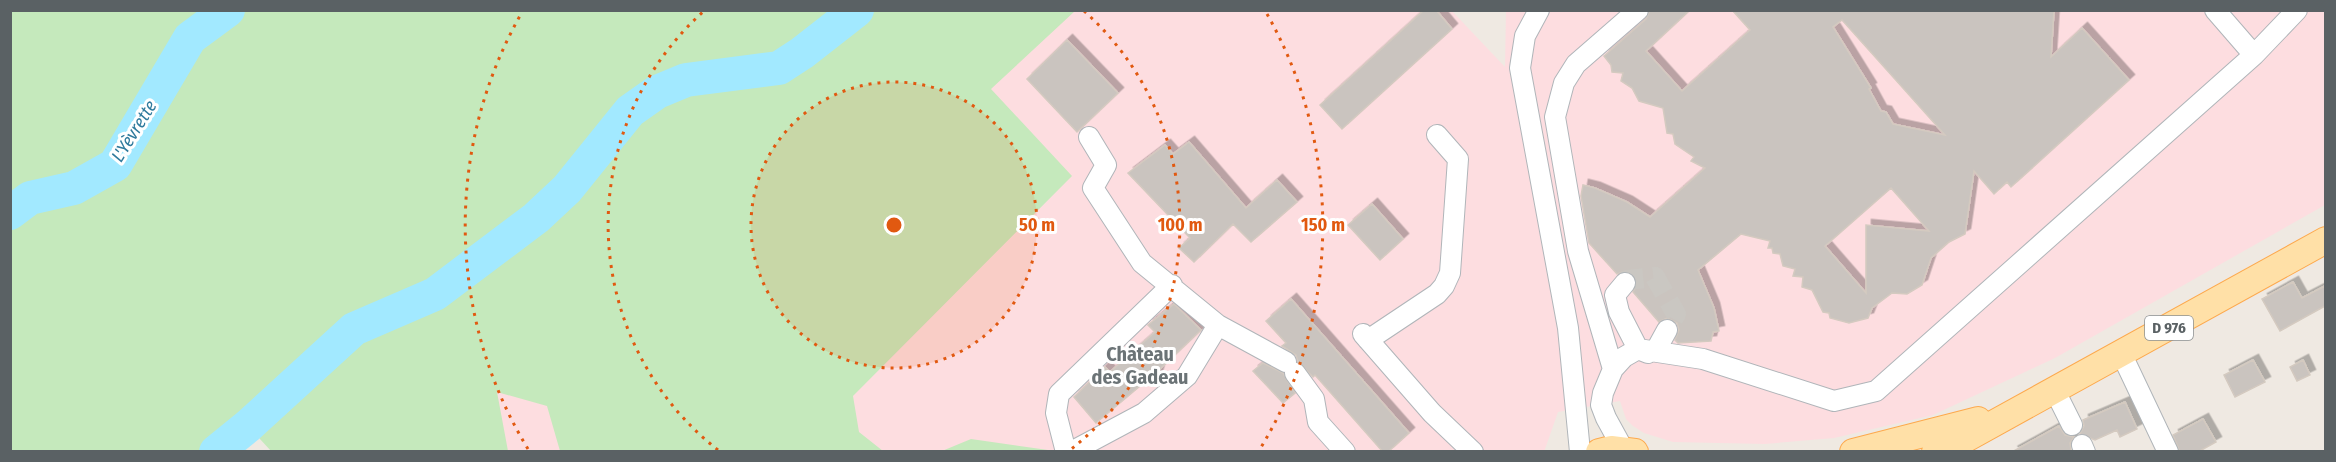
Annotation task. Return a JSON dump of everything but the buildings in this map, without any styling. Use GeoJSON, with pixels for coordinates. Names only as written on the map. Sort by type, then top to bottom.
{"type":"FeatureCollection","features":[{"type":"Feature","properties":{"kind":"main road","name":"D 976"},"geometry":{"type":"LineString","coordinates":[[1935,452],[1962,441],[2010,412],[2325,240]]}},
{"type":"Feature","properties":{"kind":"main road","name":"D 976"},"geometry":{"type":"LineString","coordinates":[[1853,452],[2010,412]]}},
{"type":"Feature","properties":{"kind":"street"},"geometry":{"type":"LineString","coordinates":[[1539,10],[1525,36],[1520,68],[1568,328],[1580,452]]}},
{"type":"Feature","properties":{"kind":"street"},"geometry":{"type":"LineString","coordinates":[[1613,369],[1578,251],[1556,125],[1558,102],[1564,83],[1576,64],[1638,10]]}},
{"type":"Feature","properties":{"kind":"street"},"geometry":{"type":"LineString","coordinates":[[2216,10],[2254,55]]}},
{"type":"Feature","properties":{"kind":"street"},"geometry":{"type":"LineString","coordinates":[[1625,283],[1615,295],[1619,312],[1647,350],[1755,389],[1773,382],[1834,401],[1876,392],[2254,55],[2297,10]]}},
{"type":"Feature","properties":{"kind":"street"},"geometry":{"type":"LineString","coordinates":[[1437,135],[1458,159],[1450,273],[1437,294],[1366,337],[1432,413],[1473,452]]}},
{"type":"Feature","properties":{"kind":"street"},"geometry":{"type":"LineString","coordinates":[[1089,137],[1106,165],[1093,188],[1142,263],[1172,285],[1218,325],[1291,367],[1314,399],[1318,422],[1345,452]]}},
{"type":"Feature","properties":{"kind":"street"},"geometry":{"type":"LineString","coordinates":[[1568,328],[1573,312],[1578,251]]}},
{"type":"Feature","properties":{"kind":"street"},"geometry":{"type":"LineString","coordinates":[[1066,452],[1056,413],[1059,394],[1172,285]]}},
{"type":"Feature","properties":{"kind":"street"},"geometry":{"type":"LineString","coordinates":[[1071,452],[1144,413],[1179,384],[1187,376],[1218,325]]}},
{"type":"Feature","properties":{"kind":"street"},"geometry":{"type":"LineString","coordinates":[[1619,450],[1601,405],[1602,393],[1613,369],[1624,357],[1647,350],[1667,330]]}},
{"type":"Feature","properties":{"kind":"street"},"geometry":{"type":"LineString","coordinates":[[2121,353],[2168,452]]}},
{"type":"Feature","properties":{"kind":"street"},"geometry":{"type":"LineString","coordinates":[[2054,389],[2072,425]]}},
{"type":"Feature","properties":{"kind":"shaded area"},"geometry":{"type":"Polygon","coordinates":[[[1201,10],[1204,13],[1207,10],[1452,11],[1505,67],[1506,11],[2325,11],[2325,205],[2055,358],[1933,415],[1834,438],[1765,444],[1673,442],[1644,433],[1633,426],[1626,419],[1620,401],[1558,412],[1544,452],[416,451],[879,11],[1201,10]]]}},
{"type":"Feature","properties":{"kind":"green space"},"geometry":{"type":"Polygon","coordinates":[[[10,11],[1075,11],[991,89],[1072,176],[853,396],[859,432],[883,451],[560,451],[547,406],[497,392],[508,451],[271,451],[248,426],[216,451],[11,451],[10,11]]]}},
{"type":"Feature","properties":{"kind":"green space"},"geometry":{"type":"Polygon","coordinates":[[[971,439],[1055,451],[942,451],[971,439]]]}},
{"type":"Feature","properties":{"kind":"waterway","name":"L'Yèvrette"},"geometry":{"type":"LineString","coordinates":[[10,213],[30,198],[74,188],[115,165],[190,38],[228,10]]}},
{"type":"Feature","properties":{"kind":"waterway"},"geometry":{"type":"LineString","coordinates":[[216,452],[248,426],[354,329],[435,294],[536,218],[567,189],[630,111],[657,92],[686,80],[779,68],[857,10]]}},
{"type":"Feature","properties":{"kind":"tunnel"},"geometry":{"type":"LineString","coordinates":[[1625,283],[1627,280],[1655,277],[1676,314],[1667,330]]}},
{"type":"Feature","properties":{"kind":"district","name":"Château des Gadeau"},"geometry":{"type":"Point","coordinates":[1140,366]}}]}
